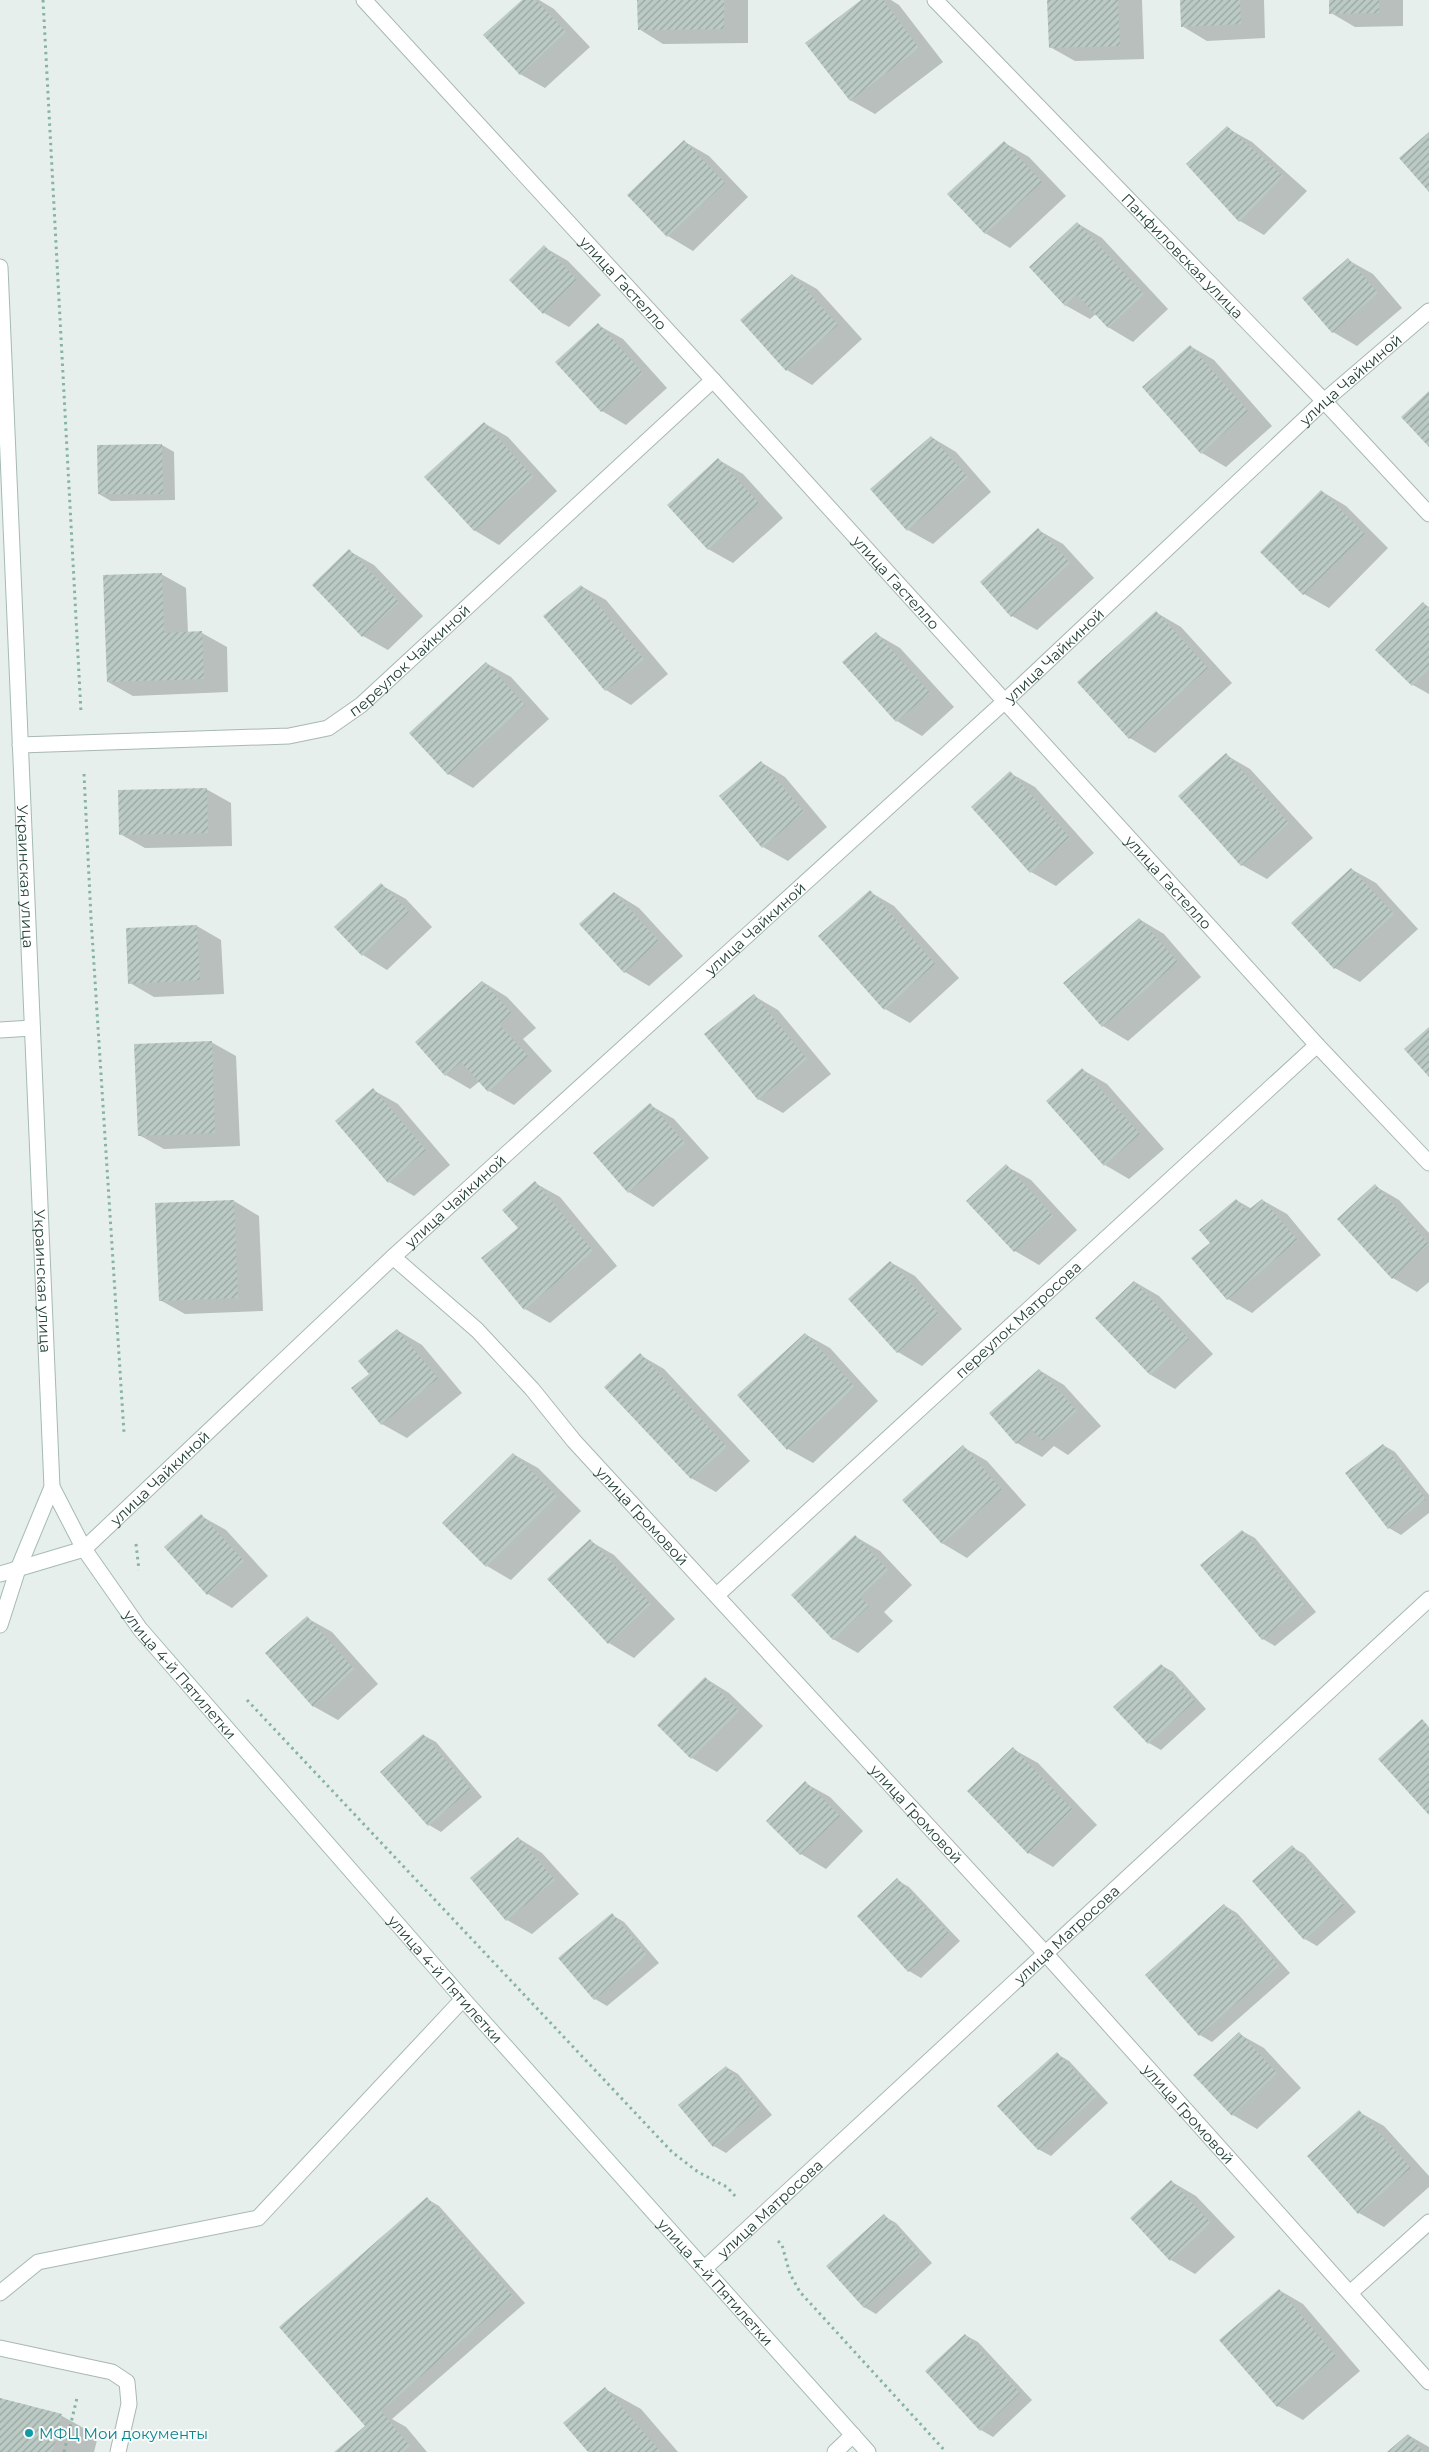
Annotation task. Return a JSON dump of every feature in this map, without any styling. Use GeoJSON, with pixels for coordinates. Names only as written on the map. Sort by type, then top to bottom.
{"type":"FeatureCollection","features":[{"type":"Feature","properties":{"kind":"street","name":"улица Гастелло"},"geometry":{"type":"LineString","coordinates":[[364,0],[713,380],[1317,1045],[1429,1164]]}},
{"type":"Feature","properties":{"kind":"street","name":"Панфиловская улица"},"geometry":{"type":"LineString","coordinates":[[935,0],[1324,401],[1429,514]]}},
{"type":"Feature","properties":{"kind":"street","name":"Украинская улица"},"geometry":{"type":"LineString","coordinates":[[0,267],[52,1487]]}},
{"type":"Feature","properties":{"kind":"street","name":"улица Чайкиной"},"geometry":{"type":"LineString","coordinates":[[84,1549],[394,1257],[1004,702],[1324,401],[1429,311]]}},
{"type":"Feature","properties":{"kind":"street","name":"переулок Чайкиной"},"geometry":{"type":"LineString","coordinates":[[20,745],[289,736],[328,728],[361,705],[713,380]]}},
{"type":"Feature","properties":{"kind":"street"},"geometry":{"type":"LineString","coordinates":[[0,1030],[32,1028]]}},
{"type":"Feature","properties":{"kind":"street","name":"переулок Матросова"},"geometry":{"type":"LineString","coordinates":[[717,1595],[1317,1045]]}},
{"type":"Feature","properties":{"kind":"street","name":"улица Громовой"},"geometry":{"type":"LineString","coordinates":[[394,1257],[477,1330],[532,1389],[574,1441],[1045,1953],[1429,2382]]}},
{"type":"Feature","properties":{"kind":"street"},"geometry":{"type":"LineString","coordinates":[[0,1625],[18,1569],[52,1487]]}},
{"type":"Feature","properties":{"kind":"street","name":"улица 4-й Пятилетки"},"geometry":{"type":"LineString","coordinates":[[52,1487],[84,1549],[140,1630],[464,1999],[868,2452]]}},
{"type":"Feature","properties":{"kind":"street"},"geometry":{"type":"LineString","coordinates":[[0,1574],[84,1549]]}},
{"type":"Feature","properties":{"kind":"street","name":"улица Матросова"},"geometry":{"type":"LineString","coordinates":[[704,2268],[1429,1599]]}},
{"type":"Feature","properties":{"kind":"street"},"geometry":{"type":"LineString","coordinates":[[0,2293],[38,2262],[258,2218],[464,1999]]}},
{"type":"Feature","properties":{"kind":"street"},"geometry":{"type":"LineString","coordinates":[[1350,2293],[1429,2222]]}},
{"type":"Feature","properties":{"kind":"street"},"geometry":{"type":"LineString","coordinates":[[0,2348],[112,2372],[127,2382],[129,2404],[118,2452]]}},
{"type":"Feature","properties":{"kind":"street"},"geometry":{"type":"LineString","coordinates":[[835,2452],[854,2435]]}},
{"type":"Feature","properties":{"kind":"path"},"geometry":{"type":"LineString","coordinates":[[43,0],[82,722]]}},
{"type":"Feature","properties":{"kind":"path"},"geometry":{"type":"LineString","coordinates":[[84,767],[91,918],[124,1432]]}},
{"type":"Feature","properties":{"kind":"path"},"geometry":{"type":"LineString","coordinates":[[136,1540],[140,1578]]}},
{"type":"Feature","properties":{"kind":"path"},"geometry":{"type":"LineString","coordinates":[[242,1694],[672,2152],[698,2172],[727,2187],[758,2218],[782,2245],[790,2274],[800,2292],[946,2452]]}},
{"type":"Feature","properties":{"kind":"path"},"geometry":{"type":"LineString","coordinates":[[64,2452],[78,2398],[70,2396]]}},
{"type":"Feature","properties":{"kind":"building"},"geometry":{"type":"Polygon","coordinates":[[[522,0],[536,0],[566,32],[520,75],[483,35],[522,0]]]}},
{"type":"Feature","properties":{"kind":"building"},"geometry":{"type":"Polygon","coordinates":[[[637,0],[724,0],[724,29],[638,30],[637,0]]]}},
{"type":"Feature","properties":{"kind":"building"},"geometry":{"type":"Polygon","coordinates":[[[861,0],[883,0],[919,48],[850,101],[805,43],[861,0]]]}},
{"type":"Feature","properties":{"kind":"building"},"geometry":{"type":"Polygon","coordinates":[[[1047,0],[1118,0],[1120,46],[1049,48],[1047,0]]]}},
{"type":"Feature","properties":{"kind":"building"},"geometry":{"type":"Polygon","coordinates":[[[1180,0],[1240,0],[1241,24],[1181,27],[1180,0]]]}},
{"type":"Feature","properties":{"kind":"building"},"geometry":{"type":"Polygon","coordinates":[[[1329,0],[1379,0],[1379,13],[1329,14],[1329,0]]]}},
{"type":"Feature","properties":{"kind":"building"},"geometry":{"type":"Polygon","coordinates":[[[1227,126],[1283,176],[1239,222],[1186,164],[1227,126]]]}},
{"type":"Feature","properties":{"kind":"building"},"geometry":{"type":"Polygon","coordinates":[[[1429,132],[1429,192],[1399,158],[1429,132]]]}},
{"type":"Feature","properties":{"kind":"building"},"geometry":{"type":"Polygon","coordinates":[[[684,140],[725,183],[667,237],[627,195],[684,140]]]}},
{"type":"Feature","properties":{"kind":"building"},"geometry":{"type":"Polygon","coordinates":[[[1004,141],[1042,182],[985,234],[947,194],[1004,141]]]}},
{"type":"Feature","properties":{"kind":"building"},"geometry":{"type":"Polygon","coordinates":[[[1077,222],[1144,294],[1108,328],[1077,295],[1065,306],[1029,267],[1077,222]]]}},
{"type":"Feature","properties":{"kind":"building"},"geometry":{"type":"Polygon","coordinates":[[[544,245],[577,280],[543,314],[509,280],[544,245]]]}},
{"type":"Feature","properties":{"kind":"building"},"geometry":{"type":"Polygon","coordinates":[[[1348,258],[1378,293],[1332,333],[1302,298],[1348,258]]]}},
{"type":"Feature","properties":{"kind":"building"},"geometry":{"type":"Polygon","coordinates":[[[792,274],[838,325],[786,371],[740,320],[792,274]]]}},
{"type":"Feature","properties":{"kind":"building"},"geometry":{"type":"Polygon","coordinates":[[[598,323],[643,373],[601,412],[555,362],[598,323]]]}},
{"type":"Feature","properties":{"kind":"building"},"geometry":{"type":"Polygon","coordinates":[[[1190,345],[1248,411],[1201,454],[1142,387],[1190,345]]]}},
{"type":"Feature","properties":{"kind":"building"},"geometry":{"type":"Polygon","coordinates":[[[1429,391],[1429,447],[1401,417],[1429,391]]]}},
{"type":"Feature","properties":{"kind":"building"},"geometry":{"type":"Polygon","coordinates":[[[484,422],[533,477],[474,531],[424,477],[484,422]]]}},
{"type":"Feature","properties":{"kind":"building"},"geometry":{"type":"Polygon","coordinates":[[[931,436],[968,477],[907,531],[870,489],[931,436]]]}},
{"type":"Feature","properties":{"kind":"building"},"geometry":{"type":"Polygon","coordinates":[[[162,444],[163,494],[98,494],[97,445],[162,444]]]}},
{"type":"Feature","properties":{"kind":"building"},"geometry":{"type":"Polygon","coordinates":[[[718,458],[759,503],[708,550],[667,505],[718,458]]]}},
{"type":"Feature","properties":{"kind":"building"},"geometry":{"type":"Polygon","coordinates":[[[1321,490],[1365,534],[1303,595],[1260,552],[1321,490]]]}},
{"type":"Feature","properties":{"kind":"building"},"geometry":{"type":"Polygon","coordinates":[[[1038,528],[1070,563],[1011,617],[980,582],[1038,528]]]}},
{"type":"Feature","properties":{"kind":"building"},"geometry":{"type":"Polygon","coordinates":[[[349,549],[399,602],[362,637],[312,585],[349,549]]]}},
{"type":"Feature","properties":{"kind":"building"},"geometry":{"type":"Polygon","coordinates":[[[162,573],[164,633],[202,631],[204,679],[107,682],[103,575],[162,573]]]}},
{"type":"Feature","properties":{"kind":"building"},"geometry":{"type":"Polygon","coordinates":[[[581,585],[644,659],[605,691],[543,616],[581,585]]]}},
{"type":"Feature","properties":{"kind":"building"},"geometry":{"type":"Polygon","coordinates":[[[1423,602],[1429,608],[1429,669],[1412,686],[1375,650],[1423,602]]]}},
{"type":"Feature","properties":{"kind":"building"},"geometry":{"type":"Polygon","coordinates":[[[1156,611],[1208,668],[1129,739],[1077,682],[1156,611]]]}},
{"type":"Feature","properties":{"kind":"building"},"geometry":{"type":"Polygon","coordinates":[[[876,632],[930,693],[896,722],[842,662],[876,632]]]}},
{"type":"Feature","properties":{"kind":"building"},"geometry":{"type":"Polygon","coordinates":[[[486,662],[525,705],[448,775],[409,733],[486,662]]]}},
{"type":"Feature","properties":{"kind":"building"},"geometry":{"type":"Polygon","coordinates":[[[1226,753],[1289,823],[1241,866],[1178,796],[1226,753]]]}},
{"type":"Feature","properties":{"kind":"building"},"geometry":{"type":"Polygon","coordinates":[[[761,761],[804,812],[762,848],[719,796],[761,761]]]}},
{"type":"Feature","properties":{"kind":"building"},"geometry":{"type":"Polygon","coordinates":[[[1010,771],[1070,838],[1030,873],[971,807],[1010,771]]]}},
{"type":"Feature","properties":{"kind":"building"},"geometry":{"type":"Polygon","coordinates":[[[207,788],[208,833],[119,835],[118,790],[207,788]]]}},
{"type":"Feature","properties":{"kind":"building"},"geometry":{"type":"Polygon","coordinates":[[[1351,868],[1394,914],[1334,969],[1291,923],[1351,868]]]}},
{"type":"Feature","properties":{"kind":"building"},"geometry":{"type":"Polygon","coordinates":[[[381,883],[409,912],[362,956],[334,927],[381,883]]]}},
{"type":"Feature","properties":{"kind":"building"},"geometry":{"type":"Polygon","coordinates":[[[870,890],[935,964],[884,1010],[818,936],[870,890]]]}},
{"type":"Feature","properties":{"kind":"building"},"geometry":{"type":"Polygon","coordinates":[[[614,892],[659,941],[624,973],[579,924],[614,892]]]}},
{"type":"Feature","properties":{"kind":"building"},"geometry":{"type":"Polygon","coordinates":[[[1139,918],[1178,962],[1102,1027],[1063,983],[1139,918]]]}},
{"type":"Feature","properties":{"kind":"building"},"geometry":{"type":"Polygon","coordinates":[[[197,925],[200,980],[128,984],[126,928],[197,925]]]}},
{"type":"Feature","properties":{"kind":"building"},"geometry":{"type":"Polygon","coordinates":[[[482,981],[512,1013],[499,1024],[528,1056],[488,1092],[461,1062],[445,1076],[415,1042],[482,981]]]}},
{"type":"Feature","properties":{"kind":"building"},"geometry":{"type":"Polygon","coordinates":[[[754,994],[807,1059],[758,1100],[704,1034],[754,994]]]}},
{"type":"Feature","properties":{"kind":"building"},"geometry":{"type":"Polygon","coordinates":[[[1429,1027],[1429,1077],[1404,1049],[1429,1027]]]}},
{"type":"Feature","properties":{"kind":"building"},"geometry":{"type":"Polygon","coordinates":[[[212,1041],[215,1133],[138,1136],[134,1044],[212,1041]]]}},
{"type":"Feature","properties":{"kind":"building"},"geometry":{"type":"Polygon","coordinates":[[[1082,1068],[1140,1134],[1104,1166],[1046,1101],[1082,1068]]]}},
{"type":"Feature","properties":{"kind":"building"},"geometry":{"type":"Polygon","coordinates":[[[373,1088],[426,1150],[388,1183],[335,1121],[373,1088]]]}},
{"type":"Feature","properties":{"kind":"building"},"geometry":{"type":"Polygon","coordinates":[[[650,1103],[685,1143],[628,1193],[593,1153],[650,1103]]]}},
{"type":"Feature","properties":{"kind":"building"},"geometry":{"type":"Polygon","coordinates":[[[1006,1164],[1053,1216],[1014,1252],[966,1201],[1006,1164]]]}},
{"type":"Feature","properties":{"kind":"building"},"geometry":{"type":"Polygon","coordinates":[[[535,1181],[593,1251],[524,1310],[481,1258],[518,1228],[502,1210],[535,1181]]]}},
{"type":"Feature","properties":{"kind":"building"},"geometry":{"type":"Polygon","coordinates":[[[1375,1184],[1429,1244],[1392,1279],[1337,1219],[1375,1184]]]}},
{"type":"Feature","properties":{"kind":"building"},"geometry":{"type":"Polygon","coordinates":[[[1236,1199],[1247,1211],[1262,1199],[1298,1240],[1227,1300],[1191,1258],[1210,1243],[1199,1230],[1236,1199]]]}},
{"type":"Feature","properties":{"kind":"building"},"geometry":{"type":"Polygon","coordinates":[[[234,1200],[238,1298],[159,1301],[155,1203],[234,1200]]]}},
{"type":"Feature","properties":{"kind":"building"},"geometry":{"type":"Polygon","coordinates":[[[890,1261],[939,1314],[897,1353],[848,1299],[890,1261]]]}},
{"type":"Feature","properties":{"kind":"building"},"geometry":{"type":"Polygon","coordinates":[[[1134,1281],[1189,1339],[1150,1375],[1095,1318],[1134,1281]]]}},
{"type":"Feature","properties":{"kind":"building"},"geometry":{"type":"Polygon","coordinates":[[[397,1329],[438,1378],[381,1425],[351,1388],[369,1374],[358,1361],[397,1329]]]}},
{"type":"Feature","properties":{"kind":"building"},"geometry":{"type":"Polygon","coordinates":[[[805,1333],[855,1387],[787,1450],[737,1395],[805,1333]]]}},
{"type":"Feature","properties":{"kind":"building"},"geometry":{"type":"Polygon","coordinates":[[[640,1353],[727,1447],[691,1479],[604,1387],[640,1353]]]}},
{"type":"Feature","properties":{"kind":"building"},"geometry":{"type":"Polygon","coordinates":[[[1039,1369],[1077,1411],[1043,1441],[1032,1430],[1016,1444],[989,1413],[1039,1369]]]}},
{"type":"Feature","properties":{"kind":"building"},"geometry":{"type":"Polygon","coordinates":[[[1383,1444],[1426,1499],[1388,1529],[1345,1473],[1383,1444]]]}},
{"type":"Feature","properties":{"kind":"building"},"geometry":{"type":"Polygon","coordinates":[[[963,1445],[1002,1490],[942,1544],[902,1500],[963,1445]]]}},
{"type":"Feature","properties":{"kind":"building"},"geometry":{"type":"Polygon","coordinates":[[[513,1453],[557,1496],[486,1567],[442,1523],[513,1453]]]}},
{"type":"Feature","properties":{"kind":"building"},"geometry":{"type":"Polygon","coordinates":[[[201,1514],[244,1561],[207,1595],[164,1547],[201,1514]]]}},
{"type":"Feature","properties":{"kind":"building"},"geometry":{"type":"Polygon","coordinates":[[[1242,1530],[1305,1605],[1262,1640],[1200,1565],[1242,1530]]]}},
{"type":"Feature","properties":{"kind":"building"},"geometry":{"type":"Polygon","coordinates":[[[855,1535],[888,1570],[860,1597],[869,1606],[833,1640],[791,1595],[855,1535]]]}},
{"type":"Feature","properties":{"kind":"building"},"geometry":{"type":"Polygon","coordinates":[[[590,1539],[651,1604],[608,1644],[547,1579],[590,1539]]]}},
{"type":"Feature","properties":{"kind":"building"},"geometry":{"type":"Polygon","coordinates":[[[307,1616],[354,1669],[313,1707],[265,1653],[307,1616]]]}},
{"type":"Feature","properties":{"kind":"building"},"geometry":{"type":"Polygon","coordinates":[[[1161,1664],[1195,1701],[1148,1744],[1113,1707],[1161,1664]]]}},
{"type":"Feature","properties":{"kind":"building"},"geometry":{"type":"Polygon","coordinates":[[[705,1677],[739,1711],[691,1759],[657,1725],[705,1677]]]}},
{"type":"Feature","properties":{"kind":"building"},"geometry":{"type":"Polygon","coordinates":[[[1422,1719],[1429,1727],[1429,1815],[1378,1759],[1422,1719]]]}},
{"type":"Feature","properties":{"kind":"building"},"geometry":{"type":"Polygon","coordinates":[[[423,1734],[471,1789],[428,1826],[380,1772],[423,1734]]]}},
{"type":"Feature","properties":{"kind":"building"},"geometry":{"type":"Polygon","coordinates":[[[1013,1747],[1073,1810],[1028,1854],[967,1791],[1013,1747]]]}},
{"type":"Feature","properties":{"kind":"building"},"geometry":{"type":"Polygon","coordinates":[[[805,1781],[840,1816],[800,1855],[766,1821],[805,1781]]]}},
{"type":"Feature","properties":{"kind":"building"},"geometry":{"type":"Polygon","coordinates":[[[518,1837],[555,1880],[506,1921],[470,1878],[518,1837]]]}},
{"type":"Feature","properties":{"kind":"building"},"geometry":{"type":"Polygon","coordinates":[[[1292,1845],[1344,1905],[1304,1940],[1252,1881],[1292,1845]]]}},
{"type":"Feature","properties":{"kind":"building"},"geometry":{"type":"Polygon","coordinates":[[[897,1878],[949,1933],[908,1972],[857,1916],[897,1878]]]}},
{"type":"Feature","properties":{"kind":"building"},"geometry":{"type":"Polygon","coordinates":[[[1224,1904],[1279,1966],[1199,2036],[1145,1975],[1224,1904]]]}},
{"type":"Feature","properties":{"kind":"building"},"geometry":{"type":"Polygon","coordinates":[[[612,1913],[647,1955],[594,2000],[558,1958],[612,1913]]]}},
{"type":"Feature","properties":{"kind":"building"},"geometry":{"type":"Polygon","coordinates":[[[1239,2032],[1277,2073],[1232,2116],[1193,2075],[1239,2032]]]}},
{"type":"Feature","properties":{"kind":"building"},"geometry":{"type":"Polygon","coordinates":[[[1057,2052],[1097,2096],[1038,2150],[997,2106],[1057,2052]]]}},
{"type":"Feature","properties":{"kind":"building"},"geometry":{"type":"Polygon","coordinates":[[[726,2066],[761,2108],[713,2147],[678,2105],[726,2066]]]}},
{"type":"Feature","properties":{"kind":"building"},"geometry":{"type":"Polygon","coordinates":[[[1359,2110],[1411,2168],[1358,2214],[1307,2156],[1359,2110]]]}},
{"type":"Feature","properties":{"kind":"building"},"geometry":{"type":"Polygon","coordinates":[[[1171,2180],[1211,2223],[1170,2261],[1130,2218],[1171,2180]]]}},
{"type":"Feature","properties":{"kind":"building"},"geometry":{"type":"Polygon","coordinates":[[[427,2197],[513,2296],[381,2411],[410,2446],[403,2452],[334,2452],[365,2426],[279,2327],[427,2197]]]}},
{"type":"Feature","properties":{"kind":"building"},"geometry":{"type":"Polygon","coordinates":[[[884,2214],[921,2256],[864,2308],[826,2266],[884,2214]]]}},
{"type":"Feature","properties":{"kind":"building"},"geometry":{"type":"Polygon","coordinates":[[[1279,2289],[1336,2356],[1277,2407],[1219,2340],[1279,2289]]]}},
{"type":"Feature","properties":{"kind":"building"},"geometry":{"type":"Polygon","coordinates":[[[965,2334],[1020,2393],[980,2431],[925,2371],[965,2334]]]}},
{"type":"Feature","properties":{"kind":"building"},"geometry":{"type":"Polygon","coordinates":[[[605,2387],[661,2452],[588,2452],[563,2423],[605,2387]]]}},
{"type":"Feature","properties":{"kind":"building","name":"МФЦ Мои документы"},"geometry":{"type":"Polygon","coordinates":[[[0,2398],[62,2414],[53,2452],[0,2452],[0,2398]]]}},
{"type":"Feature","properties":{"kind":"building"},"geometry":{"type":"Polygon","coordinates":[[[1408,2434],[1424,2452],[1387,2452],[1408,2434]]]}},
{"type":"Feature","properties":{"kind":"place","name":"МФЦ Мои документы"},"geometry":{"type":"Point","coordinates":[29,2433]}}]}
